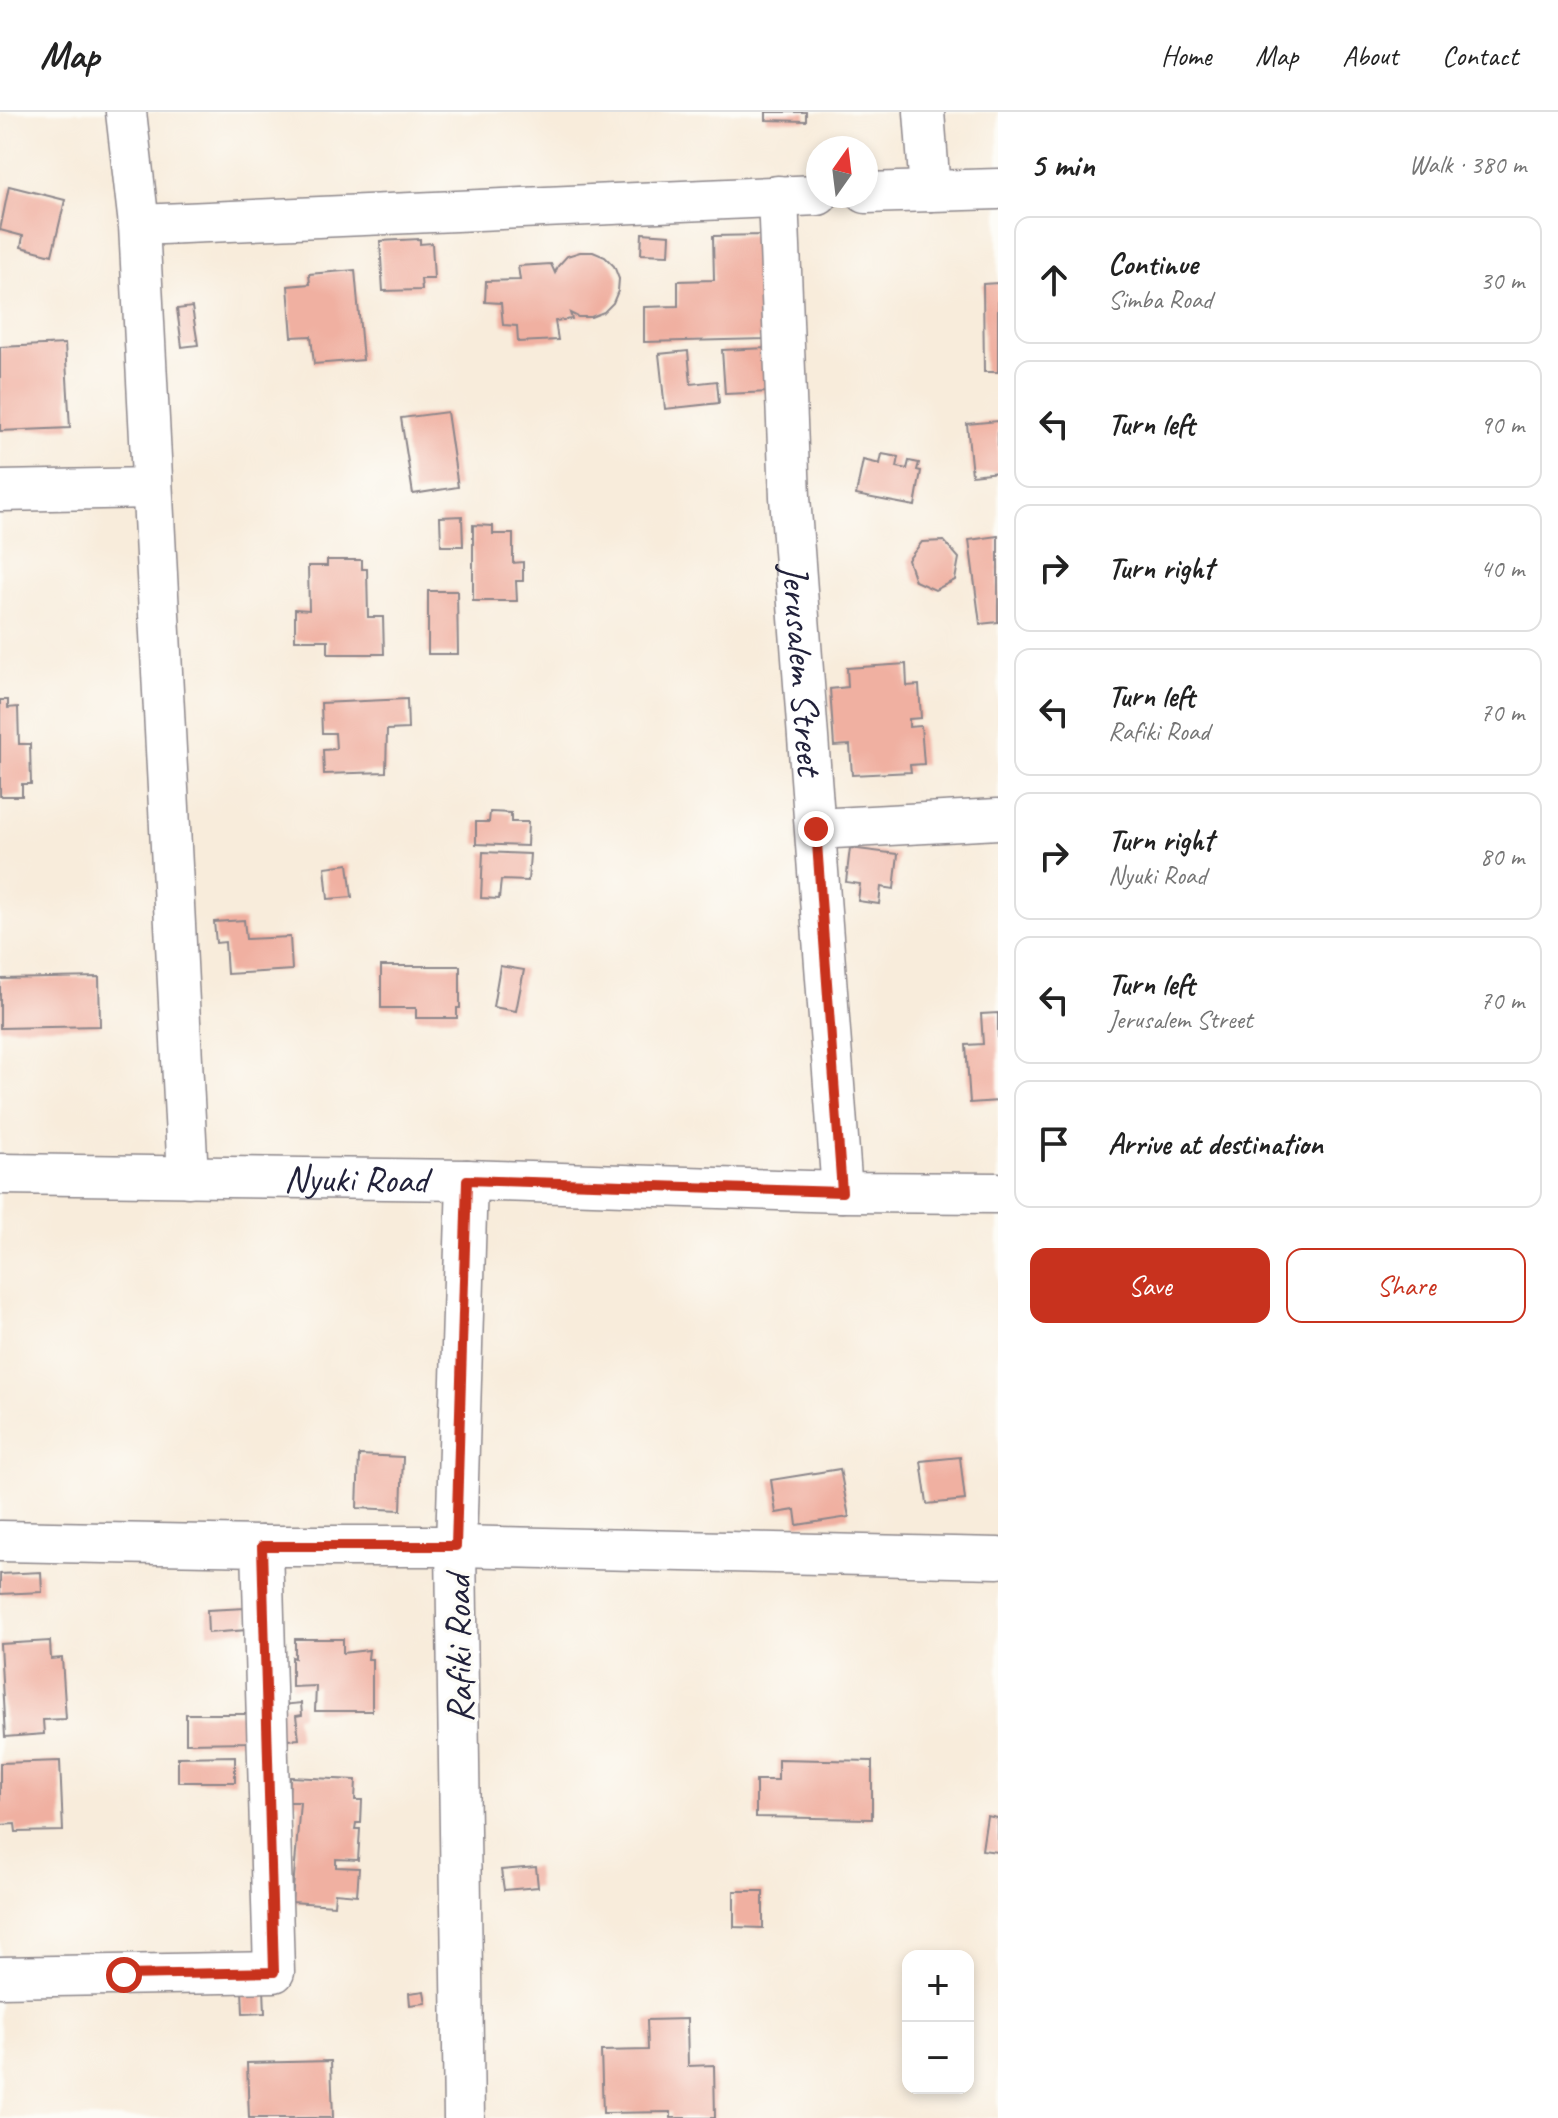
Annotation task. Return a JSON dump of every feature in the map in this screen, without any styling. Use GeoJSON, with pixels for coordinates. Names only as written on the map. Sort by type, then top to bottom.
{"type":"FeatureCollection","features":[{"type":"Feature","properties":{"kind":"street"},"geometry":{"type":"LineString","coordinates":[[126,112],[139,225],[188,1177]]}},
{"type":"Feature","properties":{"kind":"street"},"geometry":{"type":"LineString","coordinates":[[924,112],[930,191]]}},
{"type":"Feature","properties":{"kind":"street"},"geometry":{"type":"LineString","coordinates":[[878,193],[998,189]]}},
{"type":"Feature","properties":{"kind":"street"},"geometry":{"type":"LineString","coordinates":[[139,225],[806,195]]}},
{"type":"Feature","properties":{"kind":"street","name":"Jerusalem Street"},"geometry":{"type":"LineString","coordinates":[[778,196],[790,497],[842,1192]]}},
{"type":"Feature","properties":{"kind":"street"},"geometry":{"type":"LineString","coordinates":[[0,491],[152,488]]}},
{"type":"Feature","properties":{"kind":"street"},"geometry":{"type":"LineString","coordinates":[[816,829],[998,819]]}},
{"type":"Feature","properties":{"kind":"street","name":"Nyuki Road"},"geometry":{"type":"LineString","coordinates":[[0,1174],[467,1180],[842,1192],[998,1193]]}},
{"type":"Feature","properties":{"kind":"street","name":"Rafiki Road"},"geometry":{"type":"LineString","coordinates":[[464,2118],[456,1546],[467,1180]]}},
{"type":"Feature","properties":{"kind":"street"},"geometry":{"type":"LineString","coordinates":[[0,1541],[456,1546],[998,1558]]}},
{"type":"Feature","properties":{"kind":"street"},"geometry":{"type":"LineString","coordinates":[[0,1977],[274,1972],[262,1546]]}},
{"type":"Feature","properties":{"kind":"building"},"geometry":{"type":"Polygon","coordinates":[[[766,112],[806,112],[806,121],[766,120],[766,112]]]}},
{"type":"Feature","properties":{"kind":"building"},"geometry":{"type":"Polygon","coordinates":[[[9,186],[65,200],[52,255],[21,247],[23,236],[0,230],[9,186]]]}},
{"type":"Feature","properties":{"kind":"building"},"geometry":{"type":"Polygon","coordinates":[[[642,233],[670,235],[669,255],[641,254],[642,233]]]}},
{"type":"Feature","properties":{"kind":"building"},"geometry":{"type":"Polygon","coordinates":[[[763,235],[765,339],[644,342],[644,307],[678,306],[678,281],[714,280],[713,236],[763,235]]]}},
{"type":"Feature","properties":{"kind":"building"},"geometry":{"type":"Polygon","coordinates":[[[420,239],[420,244],[432,243],[434,279],[421,279],[422,290],[383,291],[380,241],[420,239]]]}},
{"type":"Feature","properties":{"kind":"building"},"geometry":{"type":"Polygon","coordinates":[[[593,252],[605,257],[614,266],[619,279],[613,303],[604,312],[591,317],[578,317],[570,313],[572,319],[555,321],[558,340],[518,342],[517,326],[503,325],[501,303],[485,302],[486,281],[520,280],[518,266],[551,264],[555,273],[567,256],[593,252]]]}},
{"type":"Feature","properties":{"kind":"building"},"geometry":{"type":"Polygon","coordinates":[[[355,270],[363,360],[314,364],[311,336],[292,337],[288,286],[310,284],[309,274],[355,270]]]}},
{"type":"Feature","properties":{"kind":"building"},"geometry":{"type":"Polygon","coordinates":[[[998,283],[998,372],[984,372],[983,284],[998,283]]]}},
{"type":"Feature","properties":{"kind":"building"},"geometry":{"type":"Polygon","coordinates":[[[192,307],[198,345],[182,347],[177,309],[192,307]]]}},
{"type":"Feature","properties":{"kind":"building"},"geometry":{"type":"Polygon","coordinates":[[[65,344],[70,428],[0,431],[0,347],[65,344]]]}},
{"type":"Feature","properties":{"kind":"building"},"geometry":{"type":"Polygon","coordinates":[[[768,348],[770,392],[725,394],[722,350],[768,348]]]}},
{"type":"Feature","properties":{"kind":"building"},"geometry":{"type":"Polygon","coordinates":[[[688,351],[691,384],[717,381],[719,403],[665,409],[659,354],[688,351]]]}},
{"type":"Feature","properties":{"kind":"building"},"geometry":{"type":"Polygon","coordinates":[[[447,412],[458,487],[413,494],[401,418],[447,412]]]}},
{"type":"Feature","properties":{"kind":"building"},"geometry":{"type":"Polygon","coordinates":[[[998,421],[998,472],[972,475],[967,424],[998,421]]]}},
{"type":"Feature","properties":{"kind":"building"},"geometry":{"type":"Polygon","coordinates":[[[882,454],[899,457],[897,467],[907,469],[909,461],[919,463],[917,470],[921,471],[915,506],[856,495],[863,460],[880,464],[882,454]]]}},
{"type":"Feature","properties":{"kind":"building"},"geometry":{"type":"Polygon","coordinates":[[[462,516],[463,546],[441,546],[440,517],[462,516]]]}},
{"type":"Feature","properties":{"kind":"building"},"geometry":{"type":"Polygon","coordinates":[[[473,525],[493,526],[493,534],[513,534],[513,563],[523,562],[523,581],[516,581],[517,601],[473,601],[473,525]]]}},
{"type":"Feature","properties":{"kind":"building"},"geometry":{"type":"Polygon","coordinates":[[[998,536],[998,622],[980,624],[969,540],[998,536]]]}},
{"type":"Feature","properties":{"kind":"building"},"geometry":{"type":"Polygon","coordinates":[[[944,541],[959,558],[955,580],[935,590],[915,581],[908,560],[922,542],[944,541]]]}},
{"type":"Feature","properties":{"kind":"building"},"geometry":{"type":"Polygon","coordinates":[[[327,560],[362,560],[362,569],[367,569],[368,617],[383,617],[384,654],[328,654],[328,640],[295,640],[295,609],[309,610],[308,566],[327,566],[327,560]]]}},
{"type":"Feature","properties":{"kind":"building"},"geometry":{"type":"Polygon","coordinates":[[[428,591],[457,591],[458,654],[428,654],[428,591]]]}},
{"type":"Feature","properties":{"kind":"building"},"geometry":{"type":"Polygon","coordinates":[[[906,664],[907,686],[919,685],[921,718],[909,719],[909,727],[921,726],[924,764],[910,765],[911,772],[852,775],[850,745],[834,746],[830,689],[848,687],[847,668],[906,664]]]}},
{"type":"Feature","properties":{"kind":"building"},"geometry":{"type":"Polygon","coordinates":[[[407,699],[408,729],[387,730],[386,772],[324,774],[323,750],[336,749],[335,733],[322,733],[321,703],[407,699]]]}},
{"type":"Feature","properties":{"kind":"building"},"geometry":{"type":"Polygon","coordinates":[[[0,700],[8,700],[8,708],[18,707],[19,744],[30,744],[31,784],[22,784],[22,796],[0,796],[0,700]]]}},
{"type":"Feature","properties":{"kind":"building"},"geometry":{"type":"Polygon","coordinates":[[[490,812],[511,813],[511,822],[528,822],[527,846],[476,844],[476,822],[489,822],[490,812]]]}},
{"type":"Feature","properties":{"kind":"building"},"geometry":{"type":"Polygon","coordinates":[[[850,848],[898,854],[894,889],[881,887],[879,904],[858,901],[860,884],[846,882],[850,848]]]}},
{"type":"Feature","properties":{"kind":"building"},"geometry":{"type":"Polygon","coordinates":[[[483,852],[530,854],[528,881],[501,880],[499,899],[481,898],[483,852]]]}},
{"type":"Feature","properties":{"kind":"building"},"geometry":{"type":"Polygon","coordinates":[[[348,864],[352,897],[328,899],[325,867],[348,864]]]}},
{"type":"Feature","properties":{"kind":"building"},"geometry":{"type":"Polygon","coordinates":[[[244,920],[246,939],[290,937],[292,970],[227,974],[225,942],[216,943],[214,922],[244,920]]]}},
{"type":"Feature","properties":{"kind":"building"},"geometry":{"type":"Polygon","coordinates":[[[381,966],[460,966],[460,1008],[457,1008],[457,1018],[416,1018],[416,1008],[381,1008],[381,966]]]}},
{"type":"Feature","properties":{"kind":"building"},"geometry":{"type":"Polygon","coordinates":[[[500,966],[524,970],[516,1011],[493,1007],[500,966]]]}},
{"type":"Feature","properties":{"kind":"building"},"geometry":{"type":"Polygon","coordinates":[[[99,977],[100,1026],[0,1028],[0,979],[99,977]]]}},
{"type":"Feature","properties":{"kind":"building"},"geometry":{"type":"Polygon","coordinates":[[[998,1013],[998,1101],[970,1103],[966,1045],[983,1044],[981,1014],[998,1013]]]}},
{"type":"Feature","properties":{"kind":"building"},"geometry":{"type":"Polygon","coordinates":[[[359,1455],[403,1457],[401,1510],[357,1508],[359,1455]]]}},
{"type":"Feature","properties":{"kind":"building"},"geometry":{"type":"Polygon","coordinates":[[[960,1457],[965,1500],[927,1504],[921,1461],[960,1457]]]}},
{"type":"Feature","properties":{"kind":"building"},"geometry":{"type":"Polygon","coordinates":[[[840,1469],[849,1517],[797,1525],[795,1510],[776,1513],[771,1480],[840,1469]]]}},
{"type":"Feature","properties":{"kind":"building"},"geometry":{"type":"Polygon","coordinates":[[[41,1572],[42,1592],[0,1594],[0,1574],[41,1572]]]}},
{"type":"Feature","properties":{"kind":"building"},"geometry":{"type":"Polygon","coordinates":[[[246,1608],[247,1630],[208,1633],[207,1610],[246,1608]]]}},
{"type":"Feature","properties":{"kind":"building"},"geometry":{"type":"Polygon","coordinates":[[[295,1639],[343,1639],[343,1653],[369,1650],[368,1659],[372,1659],[372,1711],[315,1711],[316,1686],[292,1687],[295,1639]]]}},
{"type":"Feature","properties":{"kind":"building"},"geometry":{"type":"Polygon","coordinates":[[[50,1641],[51,1659],[62,1658],[66,1719],[43,1720],[44,1734],[5,1737],[0,1644],[50,1641]]]}},
{"type":"Feature","properties":{"kind":"building"},"geometry":{"type":"Polygon","coordinates":[[[301,1703],[302,1715],[296,1716],[299,1739],[275,1741],[271,1706],[301,1703]]]}},
{"type":"Feature","properties":{"kind":"building"},"geometry":{"type":"Polygon","coordinates":[[[186,1714],[253,1714],[253,1742],[186,1743],[186,1714]]]}},
{"type":"Feature","properties":{"kind":"building"},"geometry":{"type":"Polygon","coordinates":[[[235,1756],[235,1782],[178,1782],[178,1757],[235,1756]]]}},
{"type":"Feature","properties":{"kind":"building"},"geometry":{"type":"Polygon","coordinates":[[[778,1759],[872,1761],[872,1819],[756,1817],[756,1780],[778,1780],[778,1759]]]}},
{"type":"Feature","properties":{"kind":"building"},"geometry":{"type":"Polygon","coordinates":[[[60,1761],[63,1831],[16,1832],[15,1824],[0,1825],[0,1763],[60,1761]]]}},
{"type":"Feature","properties":{"kind":"building"},"geometry":{"type":"Polygon","coordinates":[[[290,1777],[356,1780],[355,1800],[362,1800],[361,1823],[356,1823],[355,1829],[360,1829],[358,1860],[336,1859],[336,1867],[359,1868],[357,1895],[335,1893],[334,1905],[292,1902],[300,1802],[289,1802],[290,1777]]]}},
{"type":"Feature","properties":{"kind":"building"},"geometry":{"type":"Polygon","coordinates":[[[987,1816],[998,1818],[998,1852],[982,1850],[987,1816]]]}},
{"type":"Feature","properties":{"kind":"building"},"geometry":{"type":"Polygon","coordinates":[[[536,1867],[538,1887],[504,1890],[501,1870],[536,1867]]]}},
{"type":"Feature","properties":{"kind":"building"},"geometry":{"type":"Polygon","coordinates":[[[734,1891],[763,1891],[763,1928],[734,1927],[734,1891]]]}},
{"type":"Feature","properties":{"kind":"building"},"geometry":{"type":"Polygon","coordinates":[[[264,1988],[265,2013],[243,2014],[242,1989],[264,1988]]]}},
{"type":"Feature","properties":{"kind":"building"},"geometry":{"type":"Polygon","coordinates":[[[424,1991],[426,2003],[410,2005],[409,1993],[424,1991]]]}},
{"type":"Feature","properties":{"kind":"building"},"geometry":{"type":"Polygon","coordinates":[[[687,2019],[688,2066],[714,2065],[715,2118],[671,2118],[671,2112],[603,2113],[601,2051],[648,2050],[647,2020],[687,2019]]]}},
{"type":"Feature","properties":{"kind":"building"},"geometry":{"type":"Polygon","coordinates":[[[331,2061],[333,2118],[249,2118],[247,2063],[331,2061]]]}},
{"type":"Feature","properties":{"kind":"route"},"geometry":{"type":"LineString","coordinates":[[124,1975],[274,1972],[262,1546],[456,1546],[467,1180],[842,1192],[816,829]]}}]}
